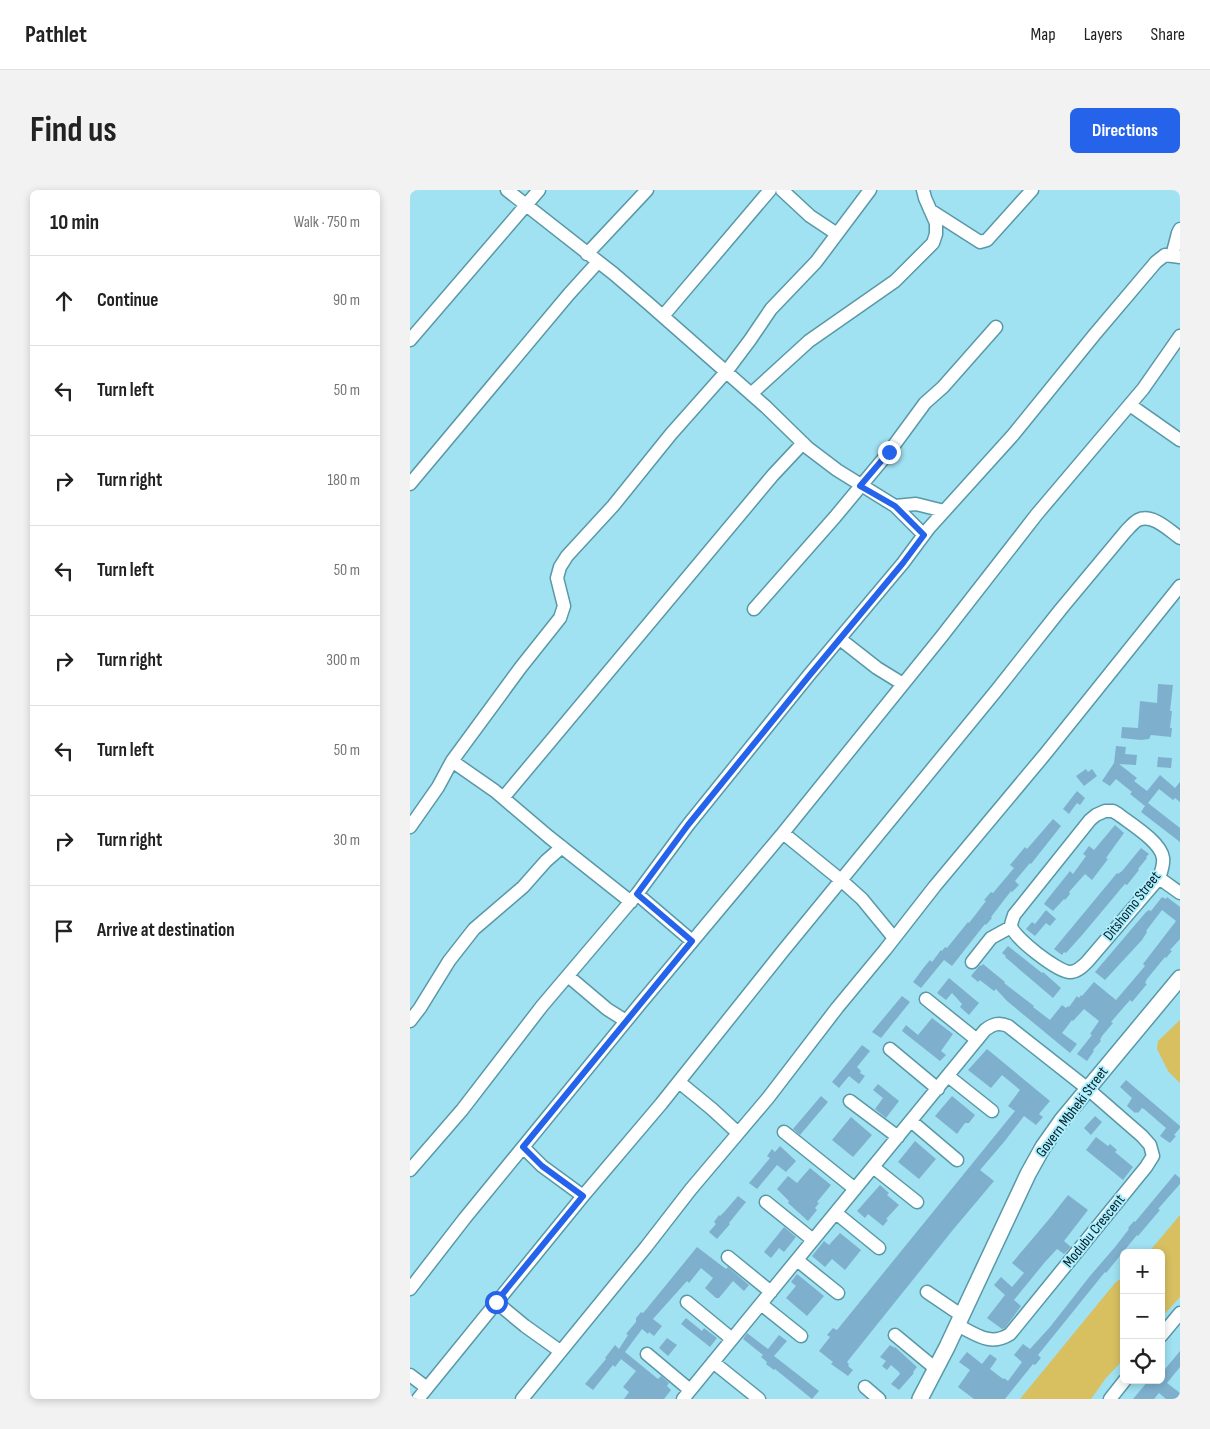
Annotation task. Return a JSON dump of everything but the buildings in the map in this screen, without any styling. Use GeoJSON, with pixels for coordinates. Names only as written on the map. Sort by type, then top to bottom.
{"type":"FeatureCollection","features":[{"type":"Feature","properties":{"kind":"street"},"geometry":{"type":"LineString","coordinates":[[507,190],[663,316],[803,443],[860,486],[895,506],[924,535]]}},
{"type":"Feature","properties":{"kind":"street"},"geometry":{"type":"LineString","coordinates":[[410,340],[539,190]]}},
{"type":"Feature","properties":{"kind":"street"},"geometry":{"type":"LineString","coordinates":[[588,254],[647,190]]}},
{"type":"Feature","properties":{"kind":"street"},"geometry":{"type":"LineString","coordinates":[[663,316],[770,190]]}},
{"type":"Feature","properties":{"kind":"street"},"geometry":{"type":"LineString","coordinates":[[782,190],[810,216],[836,234]]}},
{"type":"Feature","properties":{"kind":"street"},"geometry":{"type":"LineString","coordinates":[[410,827],[438,787],[452,761],[560,618],[564,606],[557,578],[560,567],[567,556],[613,506],[671,434],[726,372],[771,309],[816,262],[870,190]]}},
{"type":"Feature","properties":{"kind":"street"},"geometry":{"type":"LineString","coordinates":[[751,394],[809,340],[895,280],[933,243],[936,234],[936,223],[923,190]]}},
{"type":"Feature","properties":{"kind":"street"},"geometry":{"type":"LineString","coordinates":[[930,210],[980,242],[987,240],[1032,190]]}},
{"type":"Feature","properties":{"kind":"street"},"geometry":{"type":"LineString","coordinates":[[936,234],[955,226]]}},
{"type":"Feature","properties":{"kind":"street"},"geometry":{"type":"LineString","coordinates":[[410,1170],[415,1154],[462,1110],[542,1006],[634,898],[688,825],[944,511],[1013,436],[1156,262],[1165,255],[1176,257],[1180,229]]}},
{"type":"Feature","properties":{"kind":"street"},"geometry":{"type":"LineString","coordinates":[[410,484],[598,262]]}},
{"type":"Feature","properties":{"kind":"street"},"geometry":{"type":"LineString","coordinates":[[754,609],[836,517],[926,403],[996,327]]}},
{"type":"Feature","properties":{"kind":"street"},"geometry":{"type":"LineString","coordinates":[[410,1289],[465,1218],[626,1021],[783,833],[942,636],[1037,514],[1130,405],[1180,336]]}},
{"type":"Feature","properties":{"kind":"street"},"geometry":{"type":"LineString","coordinates":[[1130,405],[1180,440]]}},
{"type":"Feature","properties":{"kind":"street"},"geometry":{"type":"LineString","coordinates":[[502,798],[722,535],[803,443]]}},
{"type":"Feature","properties":{"kind":"street"},"geometry":{"type":"LineString","coordinates":[[895,506],[916,504],[944,511]]}},
{"type":"Feature","properties":{"kind":"street"},"geometry":{"type":"LineString","coordinates":[[418,1399],[583,1196],[679,1082],[783,951],[1126,530],[1137,520],[1144,518],[1154,520],[1180,538]]}},
{"type":"Feature","properties":{"kind":"street"},"geometry":{"type":"LineString","coordinates":[[522,1399],[768,1098],[935,886],[1110,675],[1180,586]]}},
{"type":"Feature","properties":{"kind":"street"},"geometry":{"type":"LineString","coordinates":[[840,639],[877,668],[903,684]]}},
{"type":"Feature","properties":{"kind":"street"},"geometry":{"type":"LineString","coordinates":[[452,761],[502,798],[562,847],[692,941]]}},
{"type":"Feature","properties":{"kind":"street","name":"Ditshomo Street"},"geometry":{"type":"LineString","coordinates":[[1105,811],[1112,811],[1118,814],[1162,852],[1164,860],[1159,878],[1080,969],[1072,972],[1055,966],[1018,937],[1012,927],[1014,915],[1096,815],[1105,811]]}},
{"type":"Feature","properties":{"kind":"street"},"geometry":{"type":"LineString","coordinates":[[783,833],[842,880],[862,899],[894,938]]}},
{"type":"Feature","properties":{"kind":"street"},"geometry":{"type":"LineString","coordinates":[[410,1020],[420,1008],[449,960],[474,929],[523,887],[546,861],[562,847]]}},
{"type":"Feature","properties":{"kind":"street"},"geometry":{"type":"LineString","coordinates":[[1159,878],[1180,893]]}},
{"type":"Feature","properties":{"kind":"street"},"geometry":{"type":"LineString","coordinates":[[972,962],[991,938],[1012,927]]}},
{"type":"Feature","properties":{"kind":"street"},"geometry":{"type":"LineString","coordinates":[[568,976],[626,1021]]}},
{"type":"Feature","properties":{"kind":"street","name":"Govern Mbheki Street"},"geometry":{"type":"LineString","coordinates":[[920,1399],[1028,1174],[1043,1147],[1062,1120],[1180,978]]}},
{"type":"Feature","properties":{"kind":"street"},"geometry":{"type":"LineString","coordinates":[[926,999],[977,1040]]}},
{"type":"Feature","properties":{"kind":"street","name":"Modubu Crescent"},"geometry":{"type":"LineString","coordinates":[[687,1395],[977,1040],[991,1026],[997,1024],[1008,1026],[1088,1089],[1150,1145],[1152,1156],[1146,1167],[1010,1334],[1001,1339],[992,1340],[981,1337],[959,1320]]}},
{"type":"Feature","properties":{"kind":"street"},"geometry":{"type":"LineString","coordinates":[[890,1049],[938,1089]]}},
{"type":"Feature","properties":{"kind":"street"},"geometry":{"type":"LineString","coordinates":[[948,1076],[992,1112]]}},
{"type":"Feature","properties":{"kind":"street"},"geometry":{"type":"LineString","coordinates":[[679,1082],[738,1133]]}},
{"type":"Feature","properties":{"kind":"street"},"geometry":{"type":"LineString","coordinates":[[850,1101],[898,1137]]}},
{"type":"Feature","properties":{"kind":"street"},"geometry":{"type":"LineString","coordinates":[[911,1121],[957,1160]]}},
{"type":"Feature","properties":{"kind":"street"},"geometry":{"type":"LineString","coordinates":[[784,1132],[855,1189]]}},
{"type":"Feature","properties":{"kind":"street"},"geometry":{"type":"LineString","coordinates":[[523,1147],[542,1166],[583,1196]]}},
{"type":"Feature","properties":{"kind":"street"},"geometry":{"type":"LineString","coordinates":[[874,1167],[917,1202]]}},
{"type":"Feature","properties":{"kind":"street"},"geometry":{"type":"LineString","coordinates":[[766,1202],[813,1240]]}},
{"type":"Feature","properties":{"kind":"street"},"geometry":{"type":"LineString","coordinates":[[836,1213],[879,1248]]}},
{"type":"Feature","properties":{"kind":"street"},"geometry":{"type":"LineString","coordinates":[[728,1257],[771,1292]]}},
{"type":"Feature","properties":{"kind":"street"},"geometry":{"type":"LineString","coordinates":[[797,1260],[838,1293]]}},
{"type":"Feature","properties":{"kind":"street"},"geometry":{"type":"LineString","coordinates":[[927,1292],[959,1320]]}},
{"type":"Feature","properties":{"kind":"street"},"geometry":{"type":"LineString","coordinates":[[496,1302],[560,1351]]}},
{"type":"Feature","properties":{"kind":"street"},"geometry":{"type":"LineString","coordinates":[[687,1302],[732,1339]]}},
{"type":"Feature","properties":{"kind":"street"},"geometry":{"type":"LineString","coordinates":[[761,1304],[801,1336]]}},
{"type":"Feature","properties":{"kind":"street"},"geometry":{"type":"LineString","coordinates":[[1165,1331],[1180,1313]]}},
{"type":"Feature","properties":{"kind":"street"},"geometry":{"type":"LineString","coordinates":[[895,1335],[936,1369]]}},
{"type":"Feature","properties":{"kind":"street"},"geometry":{"type":"LineString","coordinates":[[647,1354],[687,1395]]}},
{"type":"Feature","properties":{"kind":"street"},"geometry":{"type":"LineString","coordinates":[[713,1362],[759,1399]]}},
{"type":"Feature","properties":{"kind":"street"},"geometry":{"type":"LineString","coordinates":[[410,1375],[427,1388]]}},
{"type":"Feature","properties":{"kind":"street"},"geometry":{"type":"LineString","coordinates":[[1110,1399],[1122,1384]]}},
{"type":"Feature","properties":{"kind":"street"},"geometry":{"type":"LineString","coordinates":[[865,1387],[879,1399]]}},
{"type":"Feature","properties":{"kind":"shaded area"},"geometry":{"type":"Polygon","coordinates":[[[1180,1020],[1180,1083],[1168,1071],[1157,1049],[1158,1041],[1180,1020]]]}},
{"type":"Feature","properties":{"kind":"shaded area"},"geometry":{"type":"Polygon","coordinates":[[[1180,1215],[1180,1297],[1165,1314],[1165,1249],[1151,1249],[1180,1215]]]}},
{"type":"Feature","properties":{"kind":"shaded area"},"geometry":{"type":"Polygon","coordinates":[[[1120,1279],[1120,1363],[1106,1378],[1091,1399],[1020,1399],[1120,1279]]]}},
{"type":"Feature","properties":{"kind":"route"},"geometry":{"type":"LineString","coordinates":[[496,1302],[583,1196],[542,1166],[523,1147],[692,941],[637,894],[688,825],[924,535],[895,506],[860,486],[889,452]]}}]}
